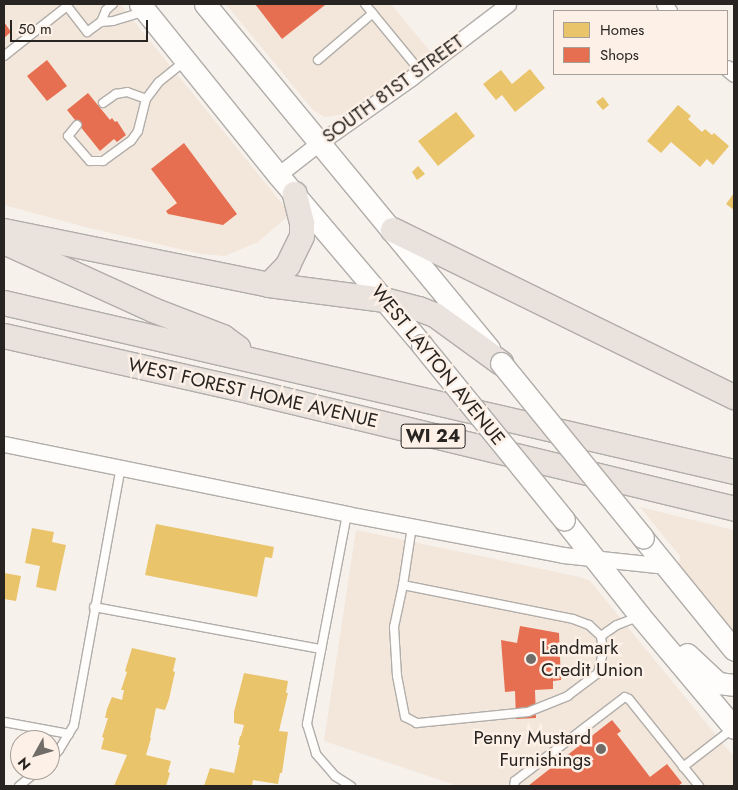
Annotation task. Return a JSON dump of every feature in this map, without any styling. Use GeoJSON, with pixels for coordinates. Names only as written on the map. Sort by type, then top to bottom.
{"type":"FeatureCollection","features":[{"type":"Feature","properties":{"kind":"main road"},"geometry":{"type":"LineString","coordinates":[[205,4],[501,363],[734,650]]}},
{"type":"Feature","properties":{"kind":"main road","name":"WEST LAYTON AVENUE"},"geometry":{"type":"LineString","coordinates":[[143,7],[278,175],[422,345],[640,616],[734,728]]}},
{"type":"Feature","properties":{"kind":"main road"},"geometry":{"type":"LineString","coordinates":[[269,285],[288,265],[302,236],[302,223],[295,194]]}},
{"type":"Feature","properties":{"kind":"main road"},"geometry":{"type":"LineString","coordinates":[[392,230],[734,397]]}},
{"type":"Feature","properties":{"kind":"main road"},"geometry":{"type":"LineString","coordinates":[[4,231],[269,285],[384,300],[419,309],[435,315],[501,363]]}},
{"type":"Feature","properties":{"kind":"main road"},"geometry":{"type":"LineString","coordinates":[[4,242],[153,310],[223,337],[251,358]]}},
{"type":"Feature","properties":{"kind":"main road","name":"WEST FOREST HOME AVENUE"},"geometry":{"type":"LineString","coordinates":[[4,303],[251,358],[734,472]]}},
{"type":"Feature","properties":{"kind":"main road","name":"WEST FOREST HOME AVENUE"},"geometry":{"type":"LineString","coordinates":[[4,336],[252,392],[734,509]]}},
{"type":"Feature","properties":{"kind":"main road"},"geometry":{"type":"LineString","coordinates":[[640,616],[685,652],[718,683],[734,685]]}},
{"type":"Feature","properties":{"kind":"street","name":"SOUTH 81ST STREET"},"geometry":{"type":"LineString","coordinates":[[278,175],[508,4]]}},
{"type":"Feature","properties":{"kind":"street"},"geometry":{"type":"LineString","coordinates":[[4,444],[412,526],[596,559],[666,566]]}},
{"type":"Feature","properties":{"kind":"lane"},"geometry":{"type":"LineString","coordinates":[[101,22],[106,10],[113,4]]}},
{"type":"Feature","properties":{"kind":"lane"},"geometry":{"type":"LineString","coordinates":[[365,4],[420,71]]}},
{"type":"Feature","properties":{"kind":"lane"},"geometry":{"type":"LineString","coordinates":[[4,56],[67,6],[87,32],[101,22],[113,21],[143,7]]}},
{"type":"Feature","properties":{"kind":"lane"},"geometry":{"type":"LineString","coordinates":[[318,60],[373,13]]}},
{"type":"Feature","properties":{"kind":"lane"},"geometry":{"type":"LineString","coordinates":[[77,125],[68,136],[90,161],[103,161],[131,141],[138,132],[146,99],[159,82],[185,60]]}},
{"type":"Feature","properties":{"kind":"lane"},"geometry":{"type":"LineString","coordinates":[[104,103],[116,94],[127,92],[146,99]]}},
{"type":"Feature","properties":{"kind":"lane"},"geometry":{"type":"LineString","coordinates":[[60,746],[74,725],[121,466]]}},
{"type":"Feature","properties":{"kind":"lane"},"geometry":{"type":"LineString","coordinates":[[347,514],[307,724],[316,754],[335,776],[350,786]]}},
{"type":"Feature","properties":{"kind":"lane"},"geometry":{"type":"LineString","coordinates":[[403,585],[572,618],[589,625],[601,636],[603,652],[598,673],[568,696],[528,712],[416,724],[406,717],[397,676],[394,627],[412,526]]}},
{"type":"Feature","properties":{"kind":"lane"},"geometry":{"type":"LineString","coordinates":[[94,607],[321,650]]}},
{"type":"Feature","properties":{"kind":"lane"},"geometry":{"type":"LineString","coordinates":[[601,636],[617,625],[640,616]]}},
{"type":"Feature","properties":{"kind":"lane"},"geometry":{"type":"LineString","coordinates":[[514,786],[515,781],[625,698],[629,699],[699,786]]}},
{"type":"Feature","properties":{"kind":"lane"},"geometry":{"type":"LineString","coordinates":[[4,722],[69,734]]}},
{"type":"Feature","properties":{"kind":"lane"},"geometry":{"type":"LineString","coordinates":[[684,767],[734,728]]}},
{"type":"Feature","properties":{"kind":"shaded area"},"geometry":{"type":"Polygon","coordinates":[[[4,4],[120,4],[284,206],[289,215],[258,242],[225,256],[201,254],[85,227],[4,205],[4,4]]]}},
{"type":"Feature","properties":{"kind":"shaded area"},"geometry":{"type":"Polygon","coordinates":[[[226,4],[391,4],[434,56],[344,114],[325,117],[313,110],[226,4]]]}},
{"type":"Feature","properties":{"kind":"shaded area"},"geometry":{"type":"Polygon","coordinates":[[[640,507],[734,530],[734,632],[679,564],[680,556],[640,507]]]}},
{"type":"Feature","properties":{"kind":"shaded area"},"geometry":{"type":"Polygon","coordinates":[[[356,530],[580,577],[590,581],[734,757],[734,786],[458,786],[324,741],[356,530]]]}},
{"type":"Feature","properties":{"kind":"building: Homes"},"geometry":{"type":"Polygon","coordinates":[[[530,69],[545,88],[515,112],[502,95],[496,100],[483,84],[501,70],[512,84],[530,69]]]}},
{"type":"Feature","properties":{"kind":"building: Homes"},"geometry":{"type":"Polygon","coordinates":[[[603,97],[609,105],[603,110],[596,102],[603,97]]]}},
{"type":"Feature","properties":{"kind":"building: Homes"},"geometry":{"type":"Polygon","coordinates":[[[678,105],[691,116],[688,119],[702,132],[705,129],[712,135],[714,133],[729,146],[713,165],[707,159],[700,167],[671,142],[661,153],[647,141],[678,105]]]}},
{"type":"Feature","properties":{"kind":"building: Homes"},"geometry":{"type":"Polygon","coordinates":[[[456,112],[475,136],[438,166],[418,141],[456,112]]]}},
{"type":"Feature","properties":{"kind":"building: Homes"},"geometry":{"type":"Polygon","coordinates":[[[418,166],[425,174],[417,180],[412,172],[418,166]]]}},
{"type":"Feature","properties":{"kind":"building: Homes"},"geometry":{"type":"Polygon","coordinates":[[[734,193],[734,210],[726,204],[734,193]]]}},
{"type":"Feature","properties":{"kind":"building: Homes"},"geometry":{"type":"Polygon","coordinates":[[[156,524],[274,547],[272,558],[265,557],[257,597],[145,575],[156,524]]]}},
{"type":"Feature","properties":{"kind":"building: Homes"},"geometry":{"type":"Polygon","coordinates":[[[32,528],[54,532],[52,542],[66,545],[56,591],[36,587],[40,566],[25,563],[32,528]]]}},
{"type":"Feature","properties":{"kind":"building: Homes"},"geometry":{"type":"Polygon","coordinates":[[[4,573],[21,576],[16,601],[4,599],[4,573]]]}},
{"type":"Feature","properties":{"kind":"building: Homes"},"geometry":{"type":"Polygon","coordinates":[[[132,648],[176,658],[169,699],[165,710],[156,708],[146,755],[171,761],[166,786],[114,786],[127,755],[101,749],[104,738],[102,737],[108,718],[105,718],[107,709],[112,697],[122,700],[124,690],[121,690],[132,648]]]}},
{"type":"Feature","properties":{"kind":"building: Homes"},"geometry":{"type":"Polygon","coordinates":[[[244,673],[288,681],[286,693],[288,693],[279,731],[288,732],[282,773],[280,773],[278,784],[253,780],[252,786],[204,786],[210,768],[234,773],[240,745],[238,745],[244,725],[234,723],[234,712],[244,673]]]}},
{"type":"Feature","properties":{"kind":"building: Shops"},"geometry":{"type":"Polygon","coordinates":[[[255,4],[324,4],[325,5],[282,39],[255,4]]]}},
{"type":"Feature","properties":{"kind":"building: Shops"},"geometry":{"type":"Polygon","coordinates":[[[4,22],[11,32],[4,38],[4,22]]]}},
{"type":"Feature","properties":{"kind":"building: Shops"},"geometry":{"type":"Polygon","coordinates":[[[47,60],[67,86],[47,101],[27,76],[47,60]]]}},
{"type":"Feature","properties":{"kind":"building: Shops"},"geometry":{"type":"Polygon","coordinates":[[[88,93],[110,120],[112,118],[115,122],[117,121],[126,135],[117,142],[114,139],[100,151],[67,110],[88,93]]]}},
{"type":"Feature","properties":{"kind":"building: Shops"},"geometry":{"type":"Polygon","coordinates":[[[184,143],[237,214],[223,225],[168,214],[166,211],[177,203],[151,169],[184,143]]]}},
{"type":"Feature","properties":{"kind":"building: Shops","name":"Landmark Credit Union"},"geometry":{"type":"Polygon","coordinates":[[[520,626],[559,633],[561,680],[553,681],[553,689],[535,690],[536,718],[516,719],[515,691],[505,692],[501,640],[517,643],[520,626]]]}},
{"type":"Feature","properties":{"kind":"building: Shops","name":"Penny Mustard Furnishings"},"geometry":{"type":"Polygon","coordinates":[[[612,720],[621,731],[617,734],[650,777],[667,764],[682,783],[678,786],[528,786],[612,720]]]}},
{"type":"Feature","properties":{"kind":"place","name":"Landmark Credit Union"},"geometry":{"type":"Point","coordinates":[531,659]}},
{"type":"Feature","properties":{"kind":"place","name":"Penny Mustard Furnishings"},"geometry":{"type":"Point","coordinates":[601,749]}}]}
